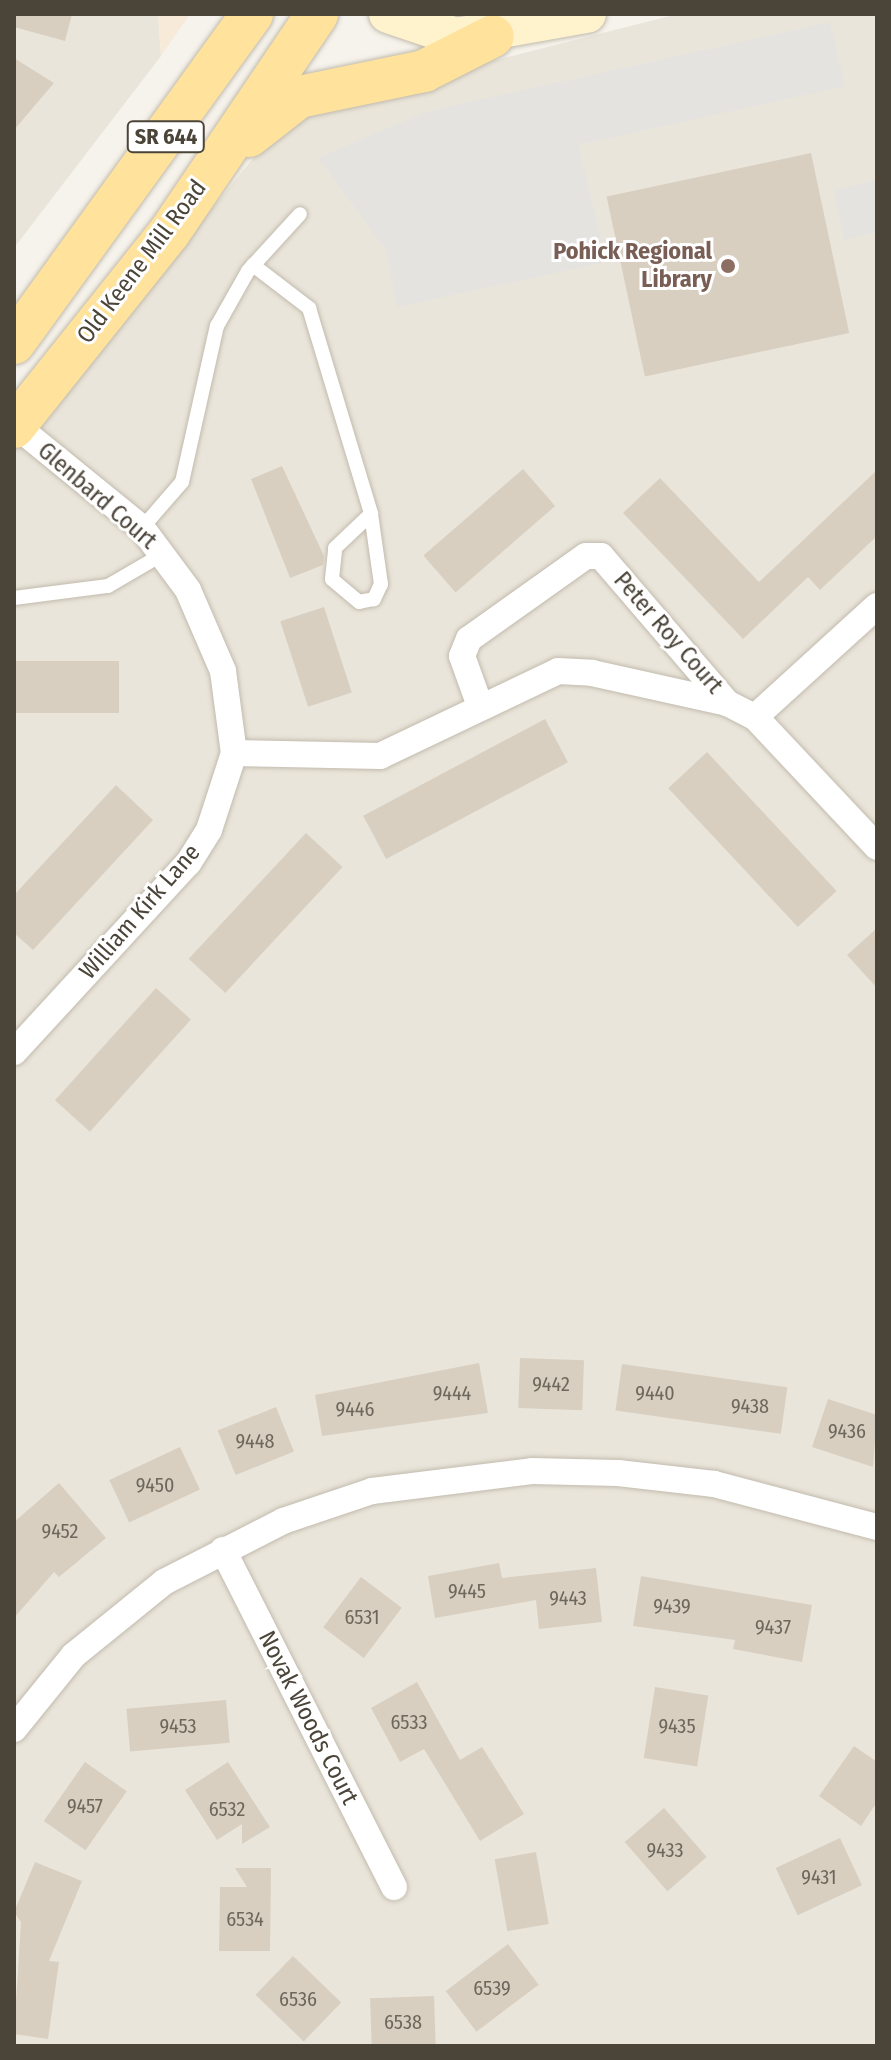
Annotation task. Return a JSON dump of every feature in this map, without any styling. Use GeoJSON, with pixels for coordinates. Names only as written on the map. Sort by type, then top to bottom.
{"type":"FeatureCollection","features":[{"type":"Feature","properties":{"kind":"main road","name":"SR 644"},"geometry":{"type":"LineString","coordinates":[[14,343],[252,14]]}},
{"type":"Feature","properties":{"kind":"main road","name":"Old Keene Mill Road"},"geometry":{"type":"LineString","coordinates":[[15,425],[198,189],[317,14]]}},
{"type":"Feature","properties":{"kind":"main road"},"geometry":{"type":"LineString","coordinates":[[388,14],[427,33],[493,36]]}},
{"type":"Feature","properties":{"kind":"main road"},"geometry":{"type":"LineString","coordinates":[[198,189],[267,117],[299,97],[424,71],[493,36],[587,14]]}},
{"type":"Feature","properties":{"kind":"street","name":"Glenbard Court"},"geometry":{"type":"LineString","coordinates":[[15,425],[142,528],[163,554],[214,644],[234,753]]}},
{"type":"Feature","properties":{"kind":"street","name":"Peter Roy Court"},"geometry":{"type":"LineString","coordinates":[[480,706],[462,656],[469,639],[586,556],[601,556],[727,703]]}},
{"type":"Feature","properties":{"kind":"street"},"geometry":{"type":"LineString","coordinates":[[755,717],[877,606]]}},
{"type":"Feature","properties":{"kind":"street","name":"Peter Roy Court"},"geometry":{"type":"LineString","coordinates":[[234,753],[380,756],[558,671],[727,703],[755,717],[877,847]]}},
{"type":"Feature","properties":{"kind":"street","name":"William Kirk Lane"},"geometry":{"type":"LineString","coordinates":[[14,1052],[188,863],[209,830],[234,753]]}},
{"type":"Feature","properties":{"kind":"street"},"geometry":{"type":"LineString","coordinates":[[14,1729],[74,1655],[121,1613],[223,1550],[372,1491],[532,1471],[714,1484],[877,1527]]}},
{"type":"Feature","properties":{"kind":"street","name":"Novak Woods Court"},"geometry":{"type":"LineString","coordinates":[[223,1550],[394,1887]]}},
{"type":"Feature","properties":{"kind":"lane"},"geometry":{"type":"LineString","coordinates":[[142,528],[182,482],[217,326],[253,265],[300,214]]}},
{"type":"Feature","properties":{"kind":"lane"},"geometry":{"type":"LineString","coordinates":[[253,265],[309,308],[371,514],[381,584],[374,599],[359,602],[332,579],[335,548],[371,514]]}},
{"type":"Feature","properties":{"kind":"lane"},"geometry":{"type":"LineString","coordinates":[[14,598],[108,586],[163,554]]}},
{"type":"Feature","properties":{"kind":"shaded area"},"geometry":{"type":"Polygon","coordinates":[[[14,14],[158,14],[161,56],[14,248],[14,14]]]}},
{"type":"Feature","properties":{"kind":"shaded area"},"geometry":{"type":"Polygon","coordinates":[[[158,14],[190,14],[161,56],[158,14]]]}},
{"type":"Feature","properties":{"kind":"shaded area"},"geometry":{"type":"Polygon","coordinates":[[[678,14],[877,14],[877,2046],[14,2046],[14,450],[291,112],[678,14]]]}},
{"type":"Feature","properties":{"kind":"shaded area"},"geometry":{"type":"Polygon","coordinates":[[[830,22],[845,86],[578,145],[607,262],[397,307],[386,250],[318,158],[425,112],[830,22]]]}},
{"type":"Feature","properties":{"kind":"shaded area"},"geometry":{"type":"Polygon","coordinates":[[[877,179],[877,232],[844,240],[834,191],[877,179]]]}},
{"type":"Feature","properties":{"kind":"building"},"geometry":{"type":"Polygon","coordinates":[[[14,14],[72,14],[65,41],[14,27],[14,14]]]}},
{"type":"Feature","properties":{"kind":"building"},"geometry":{"type":"Polygon","coordinates":[[[14,58],[54,83],[14,130],[14,58]]]}},
{"type":"Feature","properties":{"kind":"building","name":"Pohick Regional Library"},"geometry":{"type":"Polygon","coordinates":[[[811,153],[849,333],[645,376],[607,196],[811,153]]]}},
{"type":"Feature","properties":{"kind":"building"},"geometry":{"type":"Polygon","coordinates":[[[282,466],[324,556],[323,565],[290,578],[251,479],[282,466]]]}},
{"type":"Feature","properties":{"kind":"building"},"geometry":{"type":"Polygon","coordinates":[[[523,469],[555,506],[456,593],[423,556],[523,469]]]}},
{"type":"Feature","properties":{"kind":"building"},"geometry":{"type":"Polygon","coordinates":[[[877,470],[877,536],[820,590],[808,577],[743,639],[623,513],[660,478],[759,582],[877,470]]]}},
{"type":"Feature","properties":{"kind":"building"},"geometry":{"type":"Polygon","coordinates":[[[324,607],[352,693],[308,707],[280,621],[324,607]]]}},
{"type":"Feature","properties":{"kind":"building"},"geometry":{"type":"Polygon","coordinates":[[[14,661],[119,661],[119,713],[14,713],[14,661]]]}},
{"type":"Feature","properties":{"kind":"building"},"geometry":{"type":"Polygon","coordinates":[[[545,719],[568,762],[386,859],[363,816],[545,719]]]}},
{"type":"Feature","properties":{"kind":"building"},"geometry":{"type":"Polygon","coordinates":[[[707,752],[837,891],[798,927],[668,788],[707,752]]]}},
{"type":"Feature","properties":{"kind":"building"},"geometry":{"type":"Polygon","coordinates":[[[116,785],[153,820],[33,950],[14,933],[14,895],[116,785]]]}},
{"type":"Feature","properties":{"kind":"building"},"geometry":{"type":"Polygon","coordinates":[[[306,833],[343,867],[225,993],[189,959],[306,833]]]}},
{"type":"Feature","properties":{"kind":"building"},"geometry":{"type":"Polygon","coordinates":[[[877,928],[877,988],[847,955],[877,928]]]}},
{"type":"Feature","properties":{"kind":"building"},"geometry":{"type":"Polygon","coordinates":[[[156,988],[191,1019],[90,1132],[55,1100],[156,988]]]}},
{"type":"Feature","properties":{"kind":"building"},"geometry":{"type":"Polygon","coordinates":[[[520,1358],[584,1360],[582,1410],[518,1408],[520,1358]]]}},
{"type":"Feature","properties":{"kind":"building"},"geometry":{"type":"Polygon","coordinates":[[[479,1363],[488,1413],[322,1436],[315,1395],[479,1363]]]}},
{"type":"Feature","properties":{"kind":"building"},"geometry":{"type":"Polygon","coordinates":[[[622,1364],[787,1387],[781,1434],[615,1411],[622,1364]]]}},
{"type":"Feature","properties":{"kind":"building"},"geometry":{"type":"Polygon","coordinates":[[[828,1399],[877,1415],[873,1467],[812,1447],[828,1399]]]}},
{"type":"Feature","properties":{"kind":"building"},"geometry":{"type":"Polygon","coordinates":[[[276,1407],[294,1452],[236,1475],[218,1431],[276,1407]]]}},
{"type":"Feature","properties":{"kind":"building"},"geometry":{"type":"Polygon","coordinates":[[[180,1447],[200,1490],[129,1523],[109,1480],[180,1447]]]}},
{"type":"Feature","properties":{"kind":"building"},"geometry":{"type":"Polygon","coordinates":[[[59,1483],[106,1538],[59,1577],[54,1572],[14,1618],[14,1522],[59,1483]]]}},
{"type":"Feature","properties":{"kind":"building"},"geometry":{"type":"Polygon","coordinates":[[[499,1563],[502,1578],[596,1568],[602,1622],[539,1629],[536,1600],[435,1618],[428,1576],[499,1563]]]}},
{"type":"Feature","properties":{"kind":"building"},"geometry":{"type":"Polygon","coordinates":[[[641,1576],[812,1605],[802,1662],[733,1649],[735,1640],[633,1626],[641,1576]]]}},
{"type":"Feature","properties":{"kind":"building"},"geometry":{"type":"Polygon","coordinates":[[[361,1577],[402,1608],[364,1658],[323,1627],[361,1577]]]}},
{"type":"Feature","properties":{"kind":"building"},"geometry":{"type":"Polygon","coordinates":[[[417,1682],[460,1760],[482,1747],[524,1814],[480,1841],[424,1749],[400,1762],[371,1708],[417,1682]]]}},
{"type":"Feature","properties":{"kind":"building"},"geometry":{"type":"Polygon","coordinates":[[[655,1687],[708,1695],[697,1767],[644,1758],[655,1687]]]}},
{"type":"Feature","properties":{"kind":"building"},"geometry":{"type":"Polygon","coordinates":[[[226,1700],[230,1743],[130,1752],[126,1709],[226,1700]]]}},
{"type":"Feature","properties":{"kind":"building"},"geometry":{"type":"Polygon","coordinates":[[[854,1746],[877,1762],[877,1802],[861,1826],[819,1796],[854,1746]]]}},
{"type":"Feature","properties":{"kind":"building"},"geometry":{"type":"Polygon","coordinates":[[[85,1762],[127,1791],[85,1850],[44,1821],[85,1762]]]}},
{"type":"Feature","properties":{"kind":"building"},"geometry":{"type":"Polygon","coordinates":[[[228,1762],[270,1827],[242,1844],[242,1824],[217,1840],[185,1790],[228,1762]]]}},
{"type":"Feature","properties":{"kind":"building"},"geometry":{"type":"Polygon","coordinates":[[[664,1808],[707,1857],[667,1891],[625,1842],[664,1808]]]}},
{"type":"Feature","properties":{"kind":"building"},"geometry":{"type":"Polygon","coordinates":[[[840,1838],[862,1885],[798,1915],[776,1868],[840,1838]]]}},
{"type":"Feature","properties":{"kind":"building"},"geometry":{"type":"Polygon","coordinates":[[[536,1852],[549,1924],[507,1931],[495,1859],[536,1852]]]}},
{"type":"Feature","properties":{"kind":"building"},"geometry":{"type":"Polygon","coordinates":[[[35,1862],[82,1881],[49,1961],[59,1962],[48,2039],[14,2034],[21,1922],[14,1912],[35,1862]]]}},
{"type":"Feature","properties":{"kind":"building"},"geometry":{"type":"Polygon","coordinates":[[[235,1868],[271,1868],[270,1951],[219,1951],[220,1887],[247,1887],[235,1868]]]}},
{"type":"Feature","properties":{"kind":"building"},"geometry":{"type":"Polygon","coordinates":[[[508,1944],[539,1985],[476,2032],[446,1991],[508,1944]]]}},
{"type":"Feature","properties":{"kind":"building"},"geometry":{"type":"Polygon","coordinates":[[[293,1956],[341,2003],[304,2041],[255,1995],[293,1956]]]}},
{"type":"Feature","properties":{"kind":"building"},"geometry":{"type":"Polygon","coordinates":[[[434,1996],[436,2046],[372,2046],[370,1998],[434,1996]]]}},
{"type":"Feature","properties":{"kind":"place","name":"Pohick Regional Library"},"geometry":{"type":"Point","coordinates":[728,266]}}]}
